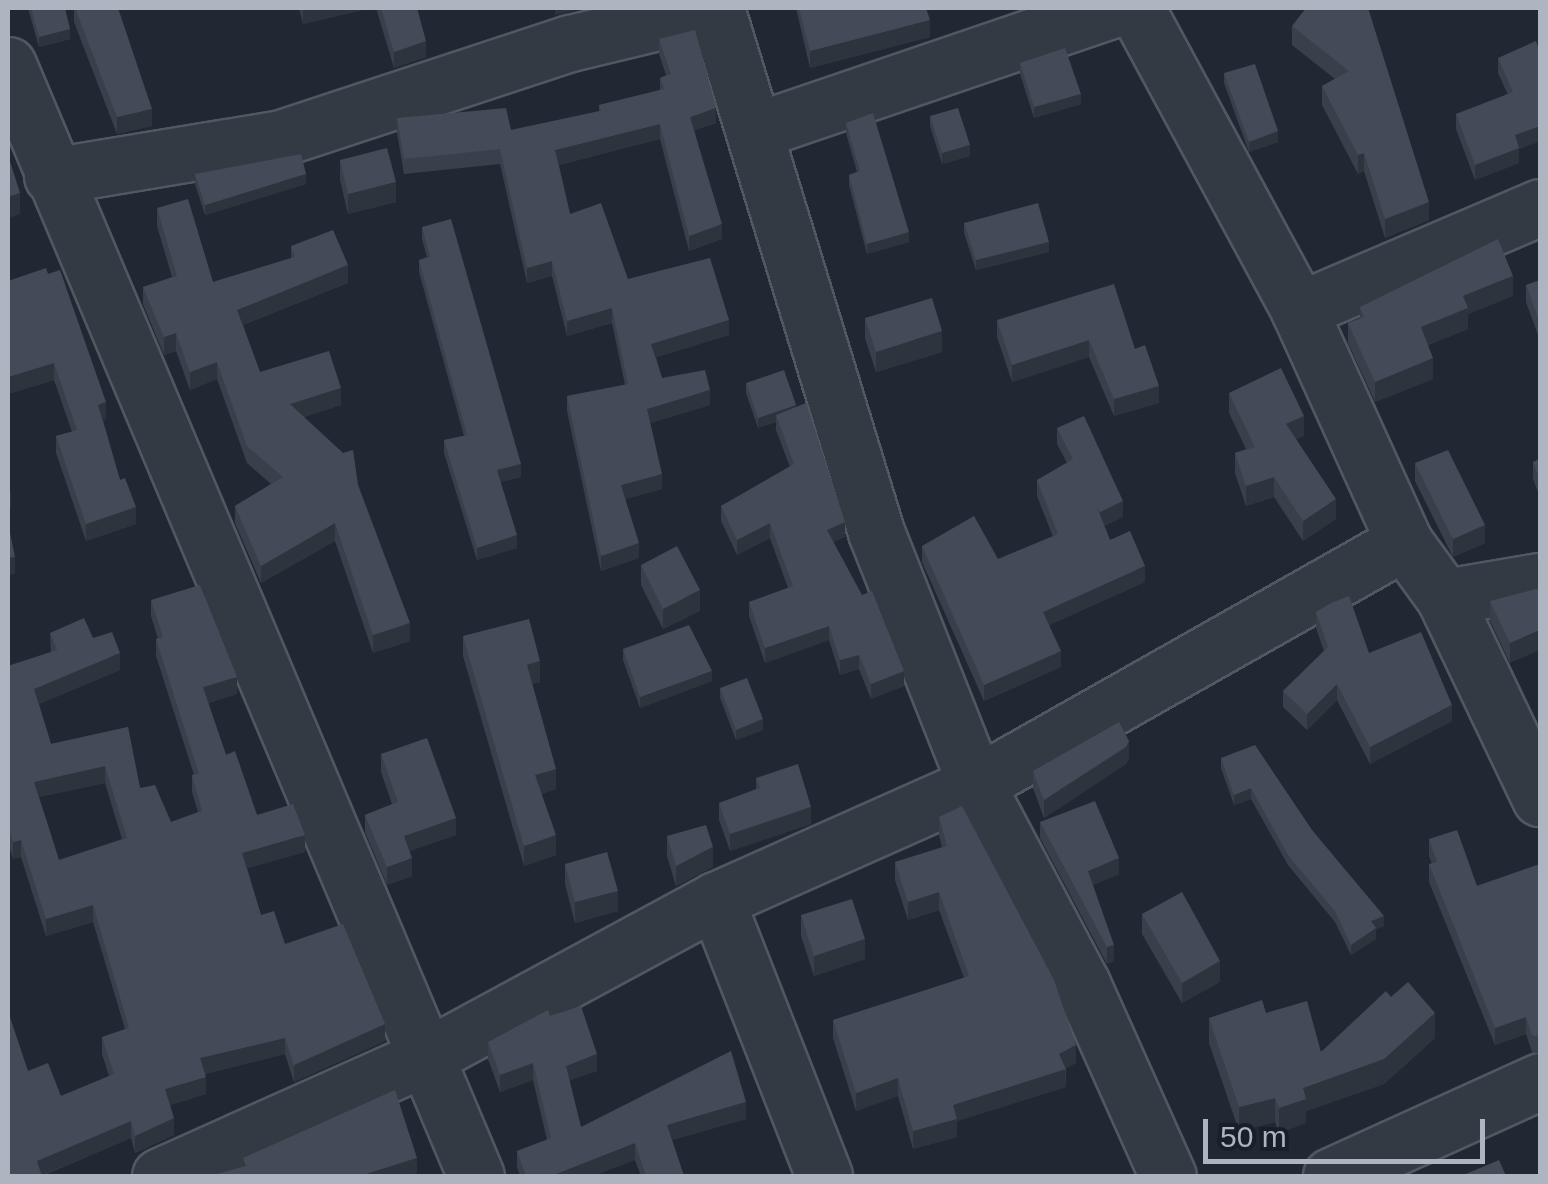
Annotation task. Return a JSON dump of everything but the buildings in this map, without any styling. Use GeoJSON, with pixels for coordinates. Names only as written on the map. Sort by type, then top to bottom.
{"type":"FeatureCollection","features":[{"type":"Feature","properties":{"kind":"street"},"geometry":{"type":"LineString","coordinates":[[52,176],[281,138],[570,42],[716,8],[876,532],[976,784],[1082,984],[1168,1176]]}},
{"type":"Feature","properties":{"kind":"street"},"geometry":{"type":"LineString","coordinates":[[755,131],[1116,8]]}},
{"type":"Feature","properties":{"kind":"street"},"geometry":{"type":"LineString","coordinates":[[1136,8],[1299,310],[1404,542],[1444,597],[1540,798]]}},
{"type":"Feature","properties":{"kind":"street"},"geometry":{"type":"LineString","coordinates":[[8,65],[422,1059],[476,1176]]}},
{"type":"Feature","properties":{"kind":"street"},"geometry":{"type":"LineString","coordinates":[[1299,310],[1540,206]]}},
{"type":"Feature","properties":{"kind":"street"},"geometry":{"type":"LineString","coordinates":[[160,1176],[422,1059],[716,900],[976,784],[1404,542]]}},
{"type":"Feature","properties":{"kind":"street"},"geometry":{"type":"LineString","coordinates":[[1444,597],[1540,581]]}},
{"type":"Feature","properties":{"kind":"street"},"geometry":{"type":"LineString","coordinates":[[716,900],[824,1176]]}},
{"type":"Feature","properties":{"kind":"street"},"geometry":{"type":"LineString","coordinates":[[1331,1176],[1540,1081]]}}]}
